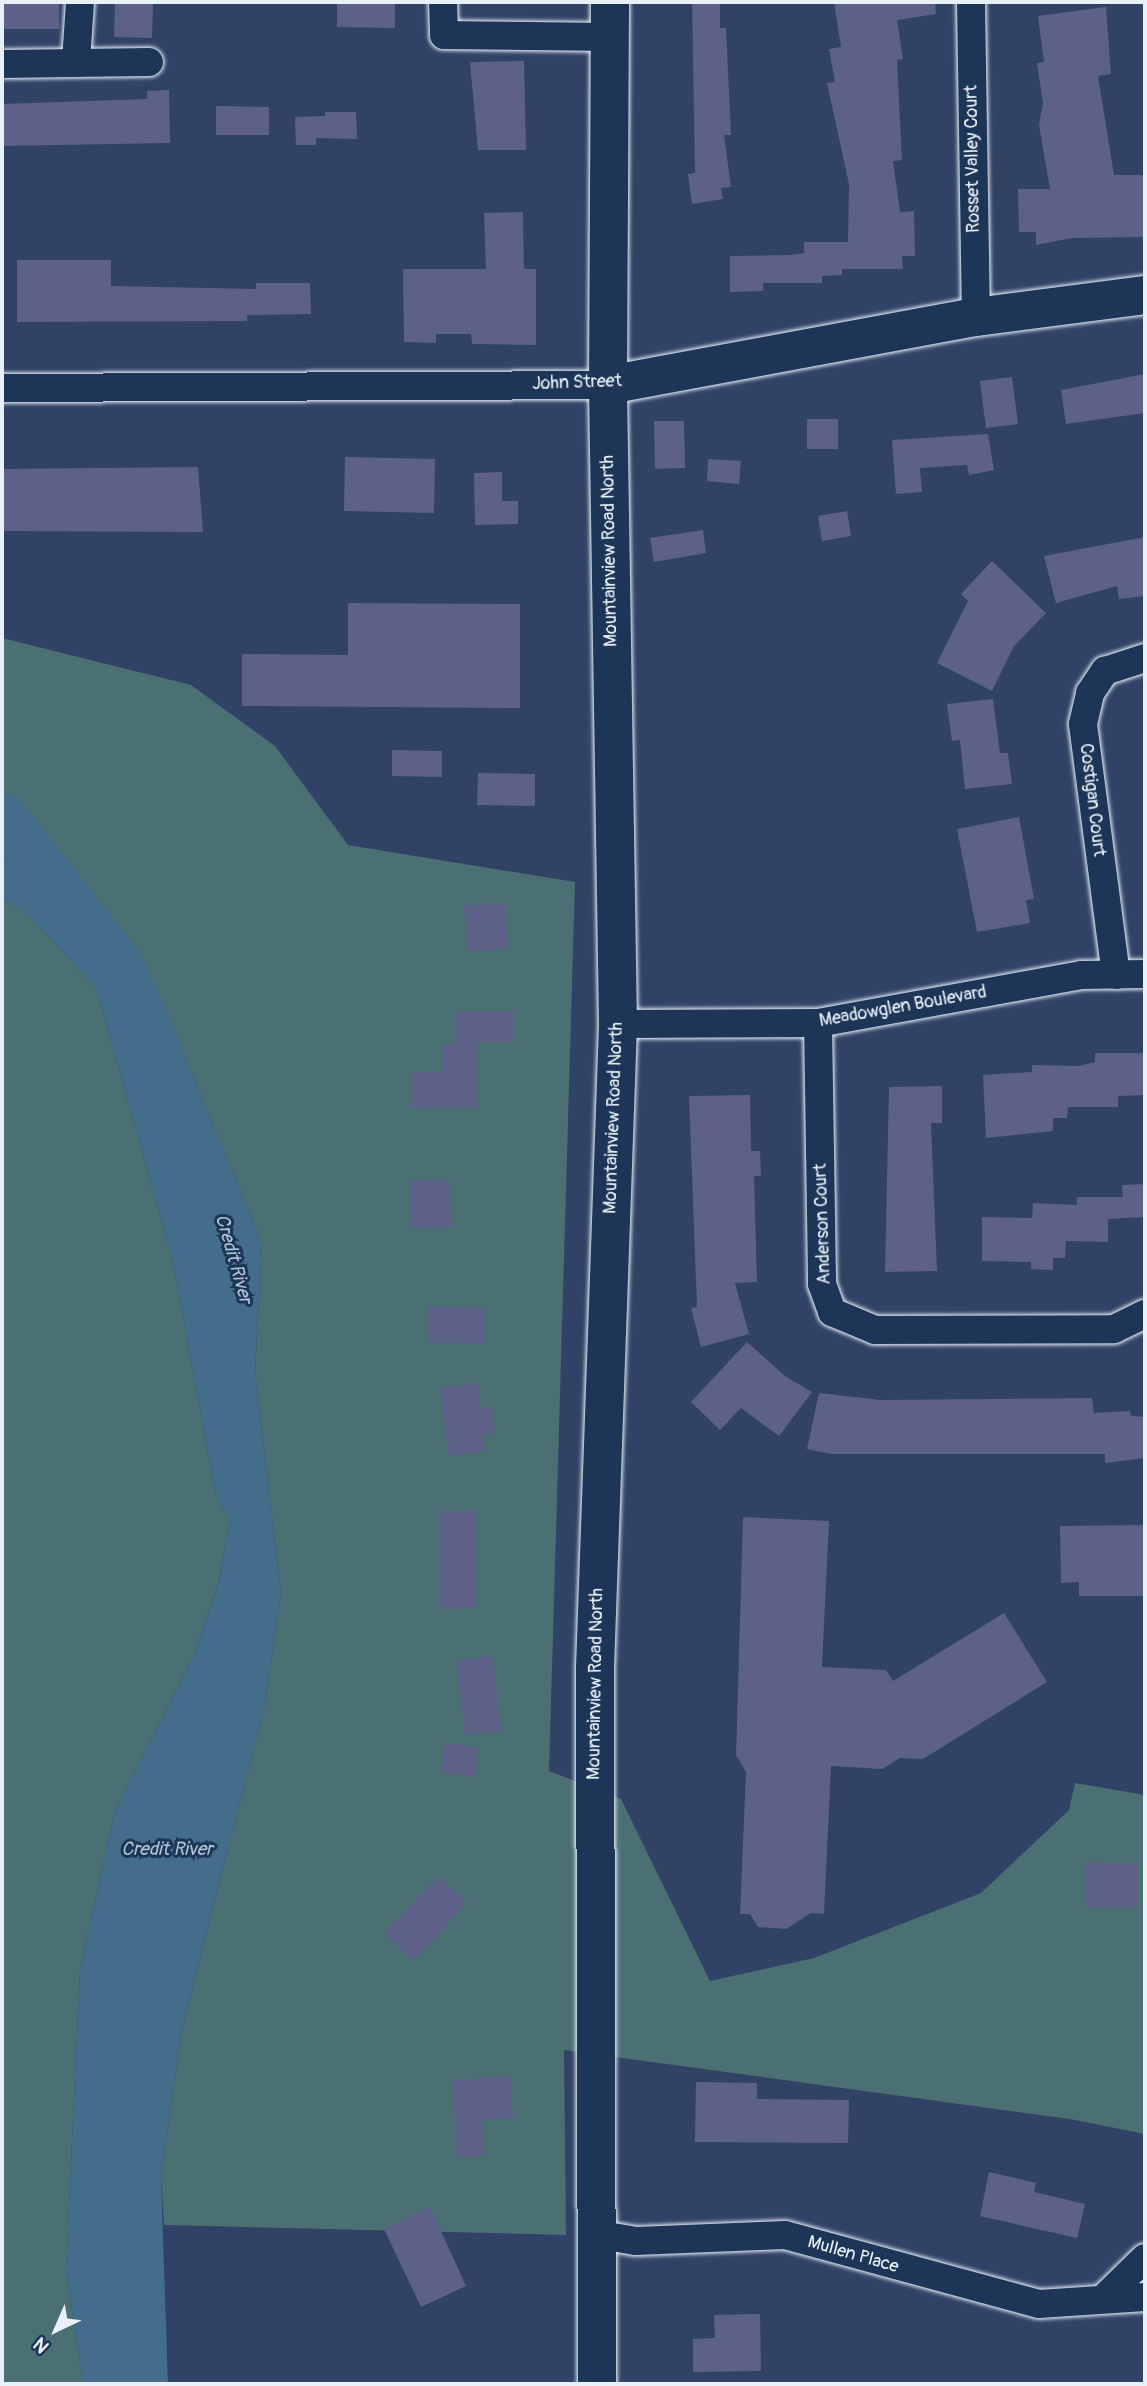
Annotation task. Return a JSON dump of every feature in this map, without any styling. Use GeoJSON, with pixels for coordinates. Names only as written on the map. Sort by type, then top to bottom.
{"type":"FeatureCollection","features":[{"type":"Feature","properties":{"kind":"main road","name":"Mountainview Road North"},"geometry":{"type":"LineString","coordinates":[[597,2384],[595,1668],[618,1024],[608,385],[610,19]]}},
{"type":"Feature","properties":{"kind":"main road","name":"John Street"},"geometry":{"type":"LineString","coordinates":[[608,385],[976,317],[1145,295]]}},
{"type":"Feature","properties":{"kind":"street"},"geometry":{"type":"LineString","coordinates":[[76,61],[80,2]]}},
{"type":"Feature","properties":{"kind":"street"},"geometry":{"type":"LineString","coordinates":[[443,2],[444,35],[610,19]]}},
{"type":"Feature","properties":{"kind":"street","name":"Rosset Valley Court"},"geometry":{"type":"LineString","coordinates":[[971,2],[976,317]]}},
{"type":"Feature","properties":{"kind":"street"},"geometry":{"type":"LineString","coordinates":[[2,64],[149,62]]}},
{"type":"Feature","properties":{"kind":"street","name":"John Street"},"geometry":{"type":"LineString","coordinates":[[2,388],[608,385]]}},
{"type":"Feature","properties":{"kind":"street","name":"Costigan Court"},"geometry":{"type":"LineString","coordinates":[[1116,975],[1083,724],[1090,693],[1105,671],[1145,658]]}},
{"type":"Feature","properties":{"kind":"street","name":"Meadowglen Boulevard"},"geometry":{"type":"LineString","coordinates":[[618,1024],[818,1023],[1082,975],[1145,974]]}},
{"type":"Feature","properties":{"kind":"street","name":"Anderson Court"},"geometry":{"type":"LineString","coordinates":[[818,1023],[822,1284],[832,1312],[875,1330],[1114,1329],[1145,1314]]}},
{"type":"Feature","properties":{"kind":"street","name":"Mullen Place"},"geometry":{"type":"LineString","coordinates":[[595,2234],[636,2241],[785,2235],[1006,2298],[1039,2304],[1106,2296],[1145,2297]]}},
{"type":"Feature","properties":{"kind":"street"},"geometry":{"type":"LineString","coordinates":[[1106,2296],[1145,2258]]}},
{"type":"Feature","properties":{"kind":"green space"},"geometry":{"type":"Polygon","coordinates":[[[2,638],[191,685],[275,746],[348,845],[575,882],[549,1771],[621,1799],[710,1981],[814,1958],[981,1893],[1069,1810],[1075,1783],[1145,1795],[1145,2134],[1070,2119],[564,2050],[566,2235],[164,2225],[161,2177],[181,2034],[265,1704],[281,1593],[255,1372],[262,1243],[179,1043],[2,844],[2,638]]]}},
{"type":"Feature","properties":{"kind":"green space"},"geometry":{"type":"Polygon","coordinates":[[[2,900],[24,910],[96,987],[173,1262],[216,1497],[230,1520],[219,1581],[194,1656],[115,1811],[80,1970],[66,2270],[83,2384],[2,2384],[2,900]]]}},
{"type":"Feature","properties":{"kind":"water","name":"Credit River"},"geometry":{"type":"Polygon","coordinates":[[[2,844],[179,1043],[262,1243],[255,1372],[281,1593],[265,1704],[181,2034],[161,2177],[168,2384],[83,2384],[66,2270],[80,1970],[115,1811],[194,1656],[219,1582],[230,1520],[216,1497],[173,1262],[96,987],[24,910],[2,900],[2,844]]]}},
{"type":"Feature","properties":{"kind":"building"},"geometry":{"type":"Polygon","coordinates":[[[2,2],[59,2],[59,29],[2,29],[2,2]]]}},
{"type":"Feature","properties":{"kind":"building"},"geometry":{"type":"Polygon","coordinates":[[[115,2],[153,2],[152,38],[114,37],[115,2]]]}},
{"type":"Feature","properties":{"kind":"building"},"geometry":{"type":"Polygon","coordinates":[[[337,2],[395,2],[395,28],[337,27],[337,2]]]}},
{"type":"Feature","properties":{"kind":"building"},"geometry":{"type":"Polygon","coordinates":[[[692,2],[720,2],[720,28],[726,28],[731,135],[724,135],[731,187],[721,188],[723,199],[692,204],[688,174],[695,173],[692,2]]]}},
{"type":"Feature","properties":{"kind":"building"},"geometry":{"type":"Polygon","coordinates":[[[834,2],[935,2],[936,14],[897,20],[903,59],[897,60],[902,160],[893,161],[900,212],[914,211],[915,256],[902,256],[903,269],[842,269],[842,275],[822,276],[822,283],[763,283],[763,291],[730,292],[730,256],[791,255],[804,253],[804,242],[848,242],[849,184],[827,83],[835,82],[829,49],[841,47],[834,2]]]}},
{"type":"Feature","properties":{"kind":"building"},"geometry":{"type":"Polygon","coordinates":[[[1106,7],[1111,74],[1098,76],[1114,175],[1145,175],[1145,237],[1072,238],[1036,245],[1036,232],[1019,232],[1018,189],[1050,189],[1039,125],[1043,103],[1037,63],[1044,62],[1038,16],[1106,7]]]}},
{"type":"Feature","properties":{"kind":"building"},"geometry":{"type":"Polygon","coordinates":[[[524,61],[526,150],[478,150],[470,62],[524,61]]]}},
{"type":"Feature","properties":{"kind":"building"},"geometry":{"type":"Polygon","coordinates":[[[169,90],[170,143],[2,146],[2,104],[147,99],[147,91],[169,90]]]}},
{"type":"Feature","properties":{"kind":"building"},"geometry":{"type":"Polygon","coordinates":[[[216,106],[269,107],[269,135],[216,135],[216,106]]]}},
{"type":"Feature","properties":{"kind":"building"},"geometry":{"type":"Polygon","coordinates":[[[325,112],[356,112],[357,139],[316,138],[316,145],[296,145],[295,117],[325,116],[325,112]]]}},
{"type":"Feature","properties":{"kind":"building"},"geometry":{"type":"Polygon","coordinates":[[[523,212],[524,269],[536,269],[536,345],[472,344],[471,334],[436,334],[436,343],[404,342],[403,269],[486,269],[484,213],[523,212]]]}},
{"type":"Feature","properties":{"kind":"building"},"geometry":{"type":"Polygon","coordinates":[[[17,260],[111,260],[111,286],[256,289],[256,283],[310,283],[311,314],[247,315],[247,321],[17,322],[17,260]]]}},
{"type":"Feature","properties":{"kind":"building"},"geometry":{"type":"Polygon","coordinates":[[[1145,374],[1145,413],[1066,424],[1061,390],[1145,374]]]}},
{"type":"Feature","properties":{"kind":"building"},"geometry":{"type":"Polygon","coordinates":[[[1012,377],[1018,424],[986,428],[980,381],[1012,377]]]}},
{"type":"Feature","properties":{"kind":"building"},"geometry":{"type":"Polygon","coordinates":[[[807,419],[838,419],[838,449],[807,449],[807,419]]]}},
{"type":"Feature","properties":{"kind":"building"},"geometry":{"type":"Polygon","coordinates":[[[654,421],[684,421],[685,468],[655,469],[654,421]]]}},
{"type":"Feature","properties":{"kind":"building"},"geometry":{"type":"Polygon","coordinates":[[[988,434],[994,470],[969,475],[967,465],[920,468],[922,492],[896,494],[892,440],[988,434]]]}},
{"type":"Feature","properties":{"kind":"building"},"geometry":{"type":"Polygon","coordinates":[[[345,457],[435,459],[434,513],[344,511],[345,457]]]}},
{"type":"Feature","properties":{"kind":"building"},"geometry":{"type":"Polygon","coordinates":[[[708,459],[741,461],[739,484],[707,481],[708,459]]]}},
{"type":"Feature","properties":{"kind":"building"},"geometry":{"type":"Polygon","coordinates":[[[198,467],[203,532],[2,531],[2,469],[198,467]]]}},
{"type":"Feature","properties":{"kind":"building"},"geometry":{"type":"Polygon","coordinates":[[[502,472],[502,501],[518,501],[518,524],[475,525],[474,473],[502,472]]]}},
{"type":"Feature","properties":{"kind":"building"},"geometry":{"type":"Polygon","coordinates":[[[847,511],[851,536],[822,541],[818,516],[847,511]]]}},
{"type":"Feature","properties":{"kind":"building"},"geometry":{"type":"Polygon","coordinates":[[[703,530],[706,553],[654,562],[650,538],[703,530]]]}},
{"type":"Feature","properties":{"kind":"building"},"geometry":{"type":"Polygon","coordinates":[[[1145,537],[1145,596],[1119,599],[1117,586],[1056,603],[1044,556],[1145,537]]]}},
{"type":"Feature","properties":{"kind":"building"},"geometry":{"type":"Polygon","coordinates":[[[992,561],[1046,613],[1014,646],[992,691],[937,663],[968,601],[961,594],[992,561]]]}},
{"type":"Feature","properties":{"kind":"building"},"geometry":{"type":"Polygon","coordinates":[[[348,603],[520,604],[520,708],[242,706],[242,654],[348,655],[348,603]]]}},
{"type":"Feature","properties":{"kind":"building"},"geometry":{"type":"Polygon","coordinates":[[[993,699],[1000,753],[1008,753],[1012,784],[965,789],[960,740],[952,741],[947,704],[993,699]]]}},
{"type":"Feature","properties":{"kind":"building"},"geometry":{"type":"Polygon","coordinates":[[[392,750],[442,751],[442,777],[392,776],[392,750]]]}},
{"type":"Feature","properties":{"kind":"building"},"geometry":{"type":"Polygon","coordinates":[[[478,773],[535,774],[535,806],[477,805],[478,773]]]}},
{"type":"Feature","properties":{"kind":"building"},"geometry":{"type":"Polygon","coordinates":[[[1019,817],[1034,899],[1026,900],[1030,923],[977,932],[957,829],[1019,817]]]}},
{"type":"Feature","properties":{"kind":"building"},"geometry":{"type":"Polygon","coordinates":[[[505,903],[508,949],[467,951],[464,905],[505,903]]]}},
{"type":"Feature","properties":{"kind":"building"},"geometry":{"type":"Polygon","coordinates":[[[456,1011],[513,1011],[513,1042],[477,1042],[477,1108],[412,1108],[412,1072],[441,1073],[441,1044],[456,1044],[456,1011]]]}},
{"type":"Feature","properties":{"kind":"building"},"geometry":{"type":"Polygon","coordinates":[[[1095,1053],[1145,1053],[1145,1095],[1118,1096],[1118,1107],[1068,1107],[1067,1118],[1053,1118],[1053,1131],[986,1138],[983,1075],[1032,1072],[1032,1065],[1079,1066],[1095,1062],[1095,1053]]]}},
{"type":"Feature","properties":{"kind":"building"},"geometry":{"type":"Polygon","coordinates":[[[942,1086],[942,1123],[931,1123],[937,1271],[885,1272],[889,1087],[942,1086]]]}},
{"type":"Feature","properties":{"kind":"building"},"geometry":{"type":"Polygon","coordinates":[[[750,1095],[751,1151],[760,1151],[761,1176],[754,1176],[757,1282],[735,1283],[749,1334],[701,1347],[691,1308],[697,1307],[689,1096],[750,1095]]]}},
{"type":"Feature","properties":{"kind":"building"},"geometry":{"type":"Polygon","coordinates":[[[410,1180],[450,1180],[451,1228],[411,1228],[410,1180]]]}},
{"type":"Feature","properties":{"kind":"building"},"geometry":{"type":"Polygon","coordinates":[[[1145,1184],[1145,1217],[1108,1219],[1108,1242],[1066,1241],[1065,1258],[1053,1258],[1053,1270],[1031,1269],[1031,1262],[982,1261],[982,1217],[1032,1218],[1033,1203],[1077,1205],[1077,1197],[1123,1197],[1122,1185],[1145,1184]]]}},
{"type":"Feature","properties":{"kind":"building"},"geometry":{"type":"Polygon","coordinates":[[[428,1306],[486,1308],[485,1344],[427,1342],[428,1306]]]}},
{"type":"Feature","properties":{"kind":"building"},"geometry":{"type":"Polygon","coordinates":[[[747,1342],[785,1376],[812,1392],[779,1436],[741,1408],[720,1430],[691,1402],[747,1342]]]}},
{"type":"Feature","properties":{"kind":"building"},"geometry":{"type":"Polygon","coordinates":[[[478,1383],[481,1409],[492,1408],[495,1434],[483,1435],[485,1452],[448,1456],[440,1387],[478,1383]]]}},
{"type":"Feature","properties":{"kind":"building"},"geometry":{"type":"Polygon","coordinates":[[[819,1393],[881,1400],[1092,1398],[1094,1413],[1130,1411],[1131,1416],[1145,1417],[1145,1458],[1105,1463],[1105,1454],[831,1454],[807,1449],[819,1393]]]}},
{"type":"Feature","properties":{"kind":"building"},"geometry":{"type":"Polygon","coordinates":[[[439,1511],[475,1511],[476,1608],[440,1609],[439,1511]]]}},
{"type":"Feature","properties":{"kind":"building"},"geometry":{"type":"Polygon","coordinates":[[[743,1517],[829,1521],[822,1667],[886,1670],[893,1681],[1004,1613],[1047,1682],[923,1759],[900,1758],[882,1769],[831,1766],[824,1914],[811,1913],[786,1929],[758,1927],[750,1914],[740,1914],[746,1772],[736,1755],[743,1517]]]}},
{"type":"Feature","properties":{"kind":"building"},"geometry":{"type":"Polygon","coordinates":[[[1145,1525],[1145,1596],[1079,1596],[1079,1582],[1061,1583],[1060,1526],[1145,1525]]]}},
{"type":"Feature","properties":{"kind":"building"},"geometry":{"type":"Polygon","coordinates":[[[493,1656],[501,1731],[465,1735],[456,1660],[493,1656]]]}},
{"type":"Feature","properties":{"kind":"building"},"geometry":{"type":"Polygon","coordinates":[[[444,1743],[478,1747],[475,1777],[441,1773],[444,1743]]]}},
{"type":"Feature","properties":{"kind":"building"},"geometry":{"type":"Polygon","coordinates":[[[1085,1862],[1137,1863],[1137,1908],[1085,1907],[1085,1862]]]}},
{"type":"Feature","properties":{"kind":"building"},"geometry":{"type":"Polygon","coordinates":[[[438,1876],[467,1903],[414,1961],[384,1934],[438,1876]]]}},
{"type":"Feature","properties":{"kind":"building"},"geometry":{"type":"Polygon","coordinates":[[[510,2076],[513,2119],[482,2120],[484,2156],[457,2158],[452,2080],[510,2076]]]}},
{"type":"Feature","properties":{"kind":"building"},"geometry":{"type":"Polygon","coordinates":[[[696,2082],[757,2083],[757,2099],[849,2100],[848,2143],[695,2142],[696,2082]]]}},
{"type":"Feature","properties":{"kind":"building"},"geometry":{"type":"Polygon","coordinates":[[[989,2172],[1036,2183],[1034,2192],[1085,2204],[1077,2238],[980,2216],[989,2172]]]}},
{"type":"Feature","properties":{"kind":"building"},"geometry":{"type":"Polygon","coordinates":[[[430,2207],[466,2286],[421,2307],[384,2229],[430,2207]]]}},
{"type":"Feature","properties":{"kind":"building"},"geometry":{"type":"Polygon","coordinates":[[[760,2314],[761,2371],[693,2372],[693,2339],[715,2338],[714,2315],[760,2314]]]}},
{"type":"Feature","properties":{"kind":"waterway","name":"Credit River"},"geometry":{"type":"LineString","coordinates":[[2,815],[120,965],[156,1045]]}}]}
